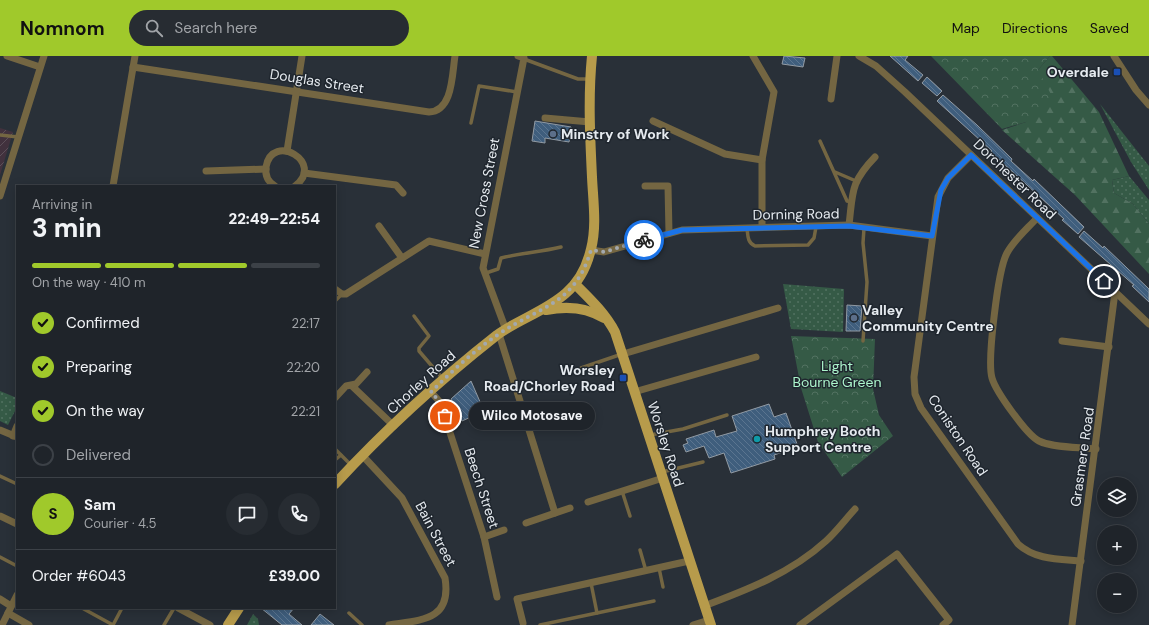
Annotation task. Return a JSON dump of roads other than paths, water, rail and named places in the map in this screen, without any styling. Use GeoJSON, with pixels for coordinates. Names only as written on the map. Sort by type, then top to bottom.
{"type":"FeatureCollection","features":[{"type":"Feature","properties":{"kind":"main road"},"geometry":{"type":"LineString","coordinates":[[575,284],[582,273],[591,250],[594,228],[590,122],[590,78],[592,56]]}},
{"type":"Feature","properties":{"kind":"main road","name":"Chorley Road"},"geometry":{"type":"LineString","coordinates":[[336,483],[362,455],[444,380],[502,332],[544,310],[575,284]]}},
{"type":"Feature","properties":{"kind":"main road","name":"Worsley Road"},"geometry":{"type":"LineString","coordinates":[[575,284],[609,322],[623,354],[634,392],[710,623]]}},
{"type":"Feature","properties":{"kind":"main road"},"geometry":{"type":"LineString","coordinates":[[544,310],[561,307],[580,309],[592,312],[609,322]]}},
{"type":"Feature","properties":{"kind":"main road"},"geometry":{"type":"LineString","coordinates":[[228,625],[238,609]]}},
{"type":"Feature","properties":{"kind":"street"},"geometry":{"type":"LineString","coordinates":[[7,56],[40,67]]}},
{"type":"Feature","properties":{"kind":"street"},"geometry":{"type":"LineString","coordinates":[[0,192],[44,56]]}},
{"type":"Feature","properties":{"kind":"street"},"geometry":{"type":"LineString","coordinates":[[113,185],[135,56]]}},
{"type":"Feature","properties":{"kind":"street"},"geometry":{"type":"LineString","coordinates":[[287,151],[302,56]]}},
{"type":"Feature","properties":{"kind":"street","name":"Douglas Street"},"geometry":{"type":"LineString","coordinates":[[133,67],[435,112],[447,101],[455,56]]}},
{"type":"Feature","properties":{"kind":"street"},"geometry":{"type":"LineString","coordinates":[[753,56],[774,92],[762,160],[762,227]]}},
{"type":"Feature","properties":{"kind":"street"},"geometry":{"type":"LineString","coordinates":[[831,99],[837,56]]}},
{"type":"Feature","properties":{"kind":"street","name":"Dorchester Road"},"geometry":{"type":"LineString","coordinates":[[859,56],[876,66],[905,92],[1149,324]]}},
{"type":"Feature","properties":{"kind":"street"},"geometry":{"type":"LineString","coordinates":[[1114,56],[1149,104]]}},
{"type":"Feature","properties":{"kind":"street","name":"New Cross Street"},"geometry":{"type":"LineString","coordinates":[[524,59],[482,268],[555,513]]}},
{"type":"Feature","properties":{"kind":"street"},"geometry":{"type":"LineString","coordinates":[[545,118],[590,122]]}},
{"type":"Feature","properties":{"kind":"street"},"geometry":{"type":"LineString","coordinates":[[653,121],[725,154],[762,160]]}},
{"type":"Feature","properties":{"kind":"street"},"geometry":{"type":"LineString","coordinates":[[274,185],[269,180],[266,169],[267,163],[275,153],[287,151],[298,156],[302,161],[304,173],[296,185]]}},
{"type":"Feature","properties":{"kind":"street","name":"Coniston Road"},"geometry":{"type":"LineString","coordinates":[[971,155],[948,178],[941,190],[932,236],[914,377],[918,401],[1018,544],[1028,552],[1041,557],[1081,561]]}},
{"type":"Feature","properties":{"kind":"street"},"geometry":{"type":"LineString","coordinates":[[849,226],[856,181],[861,172],[875,158]]}},
{"type":"Feature","properties":{"kind":"street"},"geometry":{"type":"LineString","coordinates":[[206,171],[266,169]]}},
{"type":"Feature","properties":{"kind":"street"},"geometry":{"type":"LineString","coordinates":[[304,173],[396,185],[403,193]]}},
{"type":"Feature","properties":{"kind":"street"},"geometry":{"type":"LineString","coordinates":[[645,186],[668,186],[669,233]]}},
{"type":"Feature","properties":{"kind":"street"},"geometry":{"type":"LineString","coordinates":[[1037,218],[1011,246],[1003,260],[990,356],[992,379],[999,392],[1033,437],[1047,443],[1096,449]]}},
{"type":"Feature","properties":{"kind":"street"},"geometry":{"type":"LineString","coordinates":[[379,226],[402,258]]}},
{"type":"Feature","properties":{"kind":"street","name":"Dorning Road"},"geometry":{"type":"LineString","coordinates":[[591,250],[604,252],[682,230],[849,226],[932,236]]}},
{"type":"Feature","properties":{"kind":"street"},"geometry":{"type":"LineString","coordinates":[[336,290],[342,294],[346,294],[428,242],[485,254]]}},
{"type":"Feature","properties":{"kind":"street","name":"Grasmere Road"},"geometry":{"type":"LineString","coordinates":[[1072,625],[1096,449],[1115,292]]}},
{"type":"Feature","properties":{"kind":"street"},"geometry":{"type":"LineString","coordinates":[[623,354],[778,308]]}},
{"type":"Feature","properties":{"kind":"street"},"geometry":{"type":"LineString","coordinates":[[1062,341],[1109,347]]}},
{"type":"Feature","properties":{"kind":"street"},"geometry":{"type":"LineString","coordinates":[[634,392],[756,357]]}},
{"type":"Feature","properties":{"kind":"street"},"geometry":{"type":"LineString","coordinates":[[336,397],[346,386],[356,384],[367,372]]}},
{"type":"Feature","properties":{"kind":"street"},"geometry":{"type":"LineString","coordinates":[[352,386],[394,426]]}},
{"type":"Feature","properties":{"kind":"street","name":"Beech Street"},"geometry":{"type":"LineString","coordinates":[[431,392],[440,402],[484,537],[497,597]]}},
{"type":"Feature","properties":{"kind":"street"},"geometry":{"type":"LineString","coordinates":[[0,430],[15,436]]}},
{"type":"Feature","properties":{"kind":"street","name":"Bain Street"},"geometry":{"type":"LineString","coordinates":[[362,455],[402,498],[445,578],[447,588],[442,608],[429,618],[389,625]]}},
{"type":"Feature","properties":{"kind":"street"},"geometry":{"type":"LineString","coordinates":[[588,502],[622,491],[662,475]]}},
{"type":"Feature","properties":{"kind":"street"},"geometry":{"type":"LineString","coordinates":[[526,523],[570,508]]}},
{"type":"Feature","properties":{"kind":"street"},"geometry":{"type":"LineString","coordinates":[[704,606],[783,573],[826,541],[855,509]]}},
{"type":"Feature","properties":{"kind":"street"},"geometry":{"type":"LineString","coordinates":[[0,516],[16,524]]}},
{"type":"Feature","properties":{"kind":"street"},"geometry":{"type":"LineString","coordinates":[[484,537],[504,530]]}},
{"type":"Feature","properties":{"kind":"street"},"geometry":{"type":"LineString","coordinates":[[800,625],[897,554],[949,620],[943,625]]}},
{"type":"Feature","properties":{"kind":"street"},"geometry":{"type":"LineString","coordinates":[[523,623],[517,599],[646,570],[689,562]]}},
{"type":"Feature","properties":{"kind":"street"},"geometry":{"type":"LineString","coordinates":[[2,625],[16,597]]}},
{"type":"Feature","properties":{"kind":"street"},"geometry":{"type":"LineString","coordinates":[[0,600],[28,625]]}},
{"type":"Feature","properties":{"kind":"street"},"geometry":{"type":"LineString","coordinates":[[180,609],[210,625]]}},
{"type":"Feature","properties":{"kind":"street"},"geometry":{"type":"LineString","coordinates":[[693,625],[710,623]]}},
{"type":"Feature","properties":{"kind":"lane"},"geometry":{"type":"LineString","coordinates":[[524,59],[533,56]]}},
{"type":"Feature","properties":{"kind":"lane"},"geometry":{"type":"LineString","coordinates":[[524,59],[578,78],[590,78]]}},
{"type":"Feature","properties":{"kind":"lane"},"geometry":{"type":"LineString","coordinates":[[471,123],[479,86],[518,92]]}},
{"type":"Feature","properties":{"kind":"lane"},"geometry":{"type":"LineString","coordinates":[[0,135],[18,137]]}},
{"type":"Feature","properties":{"kind":"lane"},"geometry":{"type":"LineString","coordinates":[[820,141],[847,201],[852,202]]}},
{"type":"Feature","properties":{"kind":"lane"},"geometry":{"type":"LineString","coordinates":[[835,172],[856,181]]}},
{"type":"Feature","properties":{"kind":"lane"},"geometry":{"type":"LineString","coordinates":[[747,228],[750,243],[755,246],[770,246],[808,245],[814,238],[816,227]]}},
{"type":"Feature","properties":{"kind":"lane"},"geometry":{"type":"LineString","coordinates":[[863,341],[867,282],[863,243],[864,228]]}},
{"type":"Feature","properties":{"kind":"lane"},"geometry":{"type":"LineString","coordinates":[[484,274],[498,269],[501,258],[519,253],[541,252],[561,247]]}},
{"type":"Feature","properties":{"kind":"lane"},"geometry":{"type":"LineString","coordinates":[[336,300],[342,294]]}},
{"type":"Feature","properties":{"kind":"lane"},"geometry":{"type":"LineString","coordinates":[[414,316],[429,336],[419,348],[419,351],[444,380]]}},
{"type":"Feature","properties":{"kind":"lane"},"geometry":{"type":"LineString","coordinates":[[581,368],[623,354]]}},
{"type":"Feature","properties":{"kind":"lane"},"geometry":{"type":"LineString","coordinates":[[648,435],[683,429],[727,415]]}},
{"type":"Feature","properties":{"kind":"lane"},"geometry":{"type":"LineString","coordinates":[[336,450],[352,465]]}},
{"type":"Feature","properties":{"kind":"lane"},"geometry":{"type":"LineString","coordinates":[[336,459],[341,455]]}},
{"type":"Feature","properties":{"kind":"lane"},"geometry":{"type":"LineString","coordinates":[[662,475],[703,462]]}},
{"type":"Feature","properties":{"kind":"lane"},"geometry":{"type":"LineString","coordinates":[[0,476],[16,484]]}},
{"type":"Feature","properties":{"kind":"lane"},"geometry":{"type":"LineString","coordinates":[[622,491],[630,516]]}},
{"type":"Feature","properties":{"kind":"lane"},"geometry":{"type":"LineString","coordinates":[[640,550],[646,570]]}},
{"type":"Feature","properties":{"kind":"lane"},"geometry":{"type":"LineString","coordinates":[[0,557],[16,565]]}},
{"type":"Feature","properties":{"kind":"lane"},"geometry":{"type":"LineString","coordinates":[[659,568],[663,587]]}},
{"type":"Feature","properties":{"kind":"lane"},"geometry":{"type":"LineString","coordinates":[[591,583],[597,613]]}},
{"type":"Feature","properties":{"kind":"lane"},"geometry":{"type":"LineString","coordinates":[[540,625],[654,601]]}},
{"type":"Feature","properties":{"kind":"lane"},"geometry":{"type":"LineString","coordinates":[[84,609],[113,625],[121,609]]}},
{"type":"Feature","properties":{"kind":"lane"},"geometry":{"type":"LineString","coordinates":[[164,625],[173,609]]}},
{"type":"Feature","properties":{"kind":"lane"},"geometry":{"type":"LineString","coordinates":[[348,613],[362,625]]}},
{"type":"Feature","properties":{"kind":"place","name":"Overdale"},"geometry":{"type":"Point","coordinates":[1117,72]}},
{"type":"Feature","properties":{"kind":"place","name":"Minstry of Work"},"geometry":{"type":"Point","coordinates":[553,134]}},
{"type":"Feature","properties":{"kind":"place","name":"Valley Community Centre"},"geometry":{"type":"Point","coordinates":[854,318]}},
{"type":"Feature","properties":{"kind":"place","name":"Worsley Road/Chorley Road"},"geometry":{"type":"Point","coordinates":[623,378]}},
{"type":"Feature","properties":{"kind":"place","name":"Wilco Motosave"},"geometry":{"type":"Point","coordinates":[445,416]}},
{"type":"Feature","properties":{"kind":"place","name":"Humphrey Booth Support Centre"},"geometry":{"type":"Point","coordinates":[757,439]}},
{"type":"Feature","properties":{"kind":"park label","name":"Light Bourne Green"},"geometry":{"type":"Point","coordinates":[837,374]}}]}
